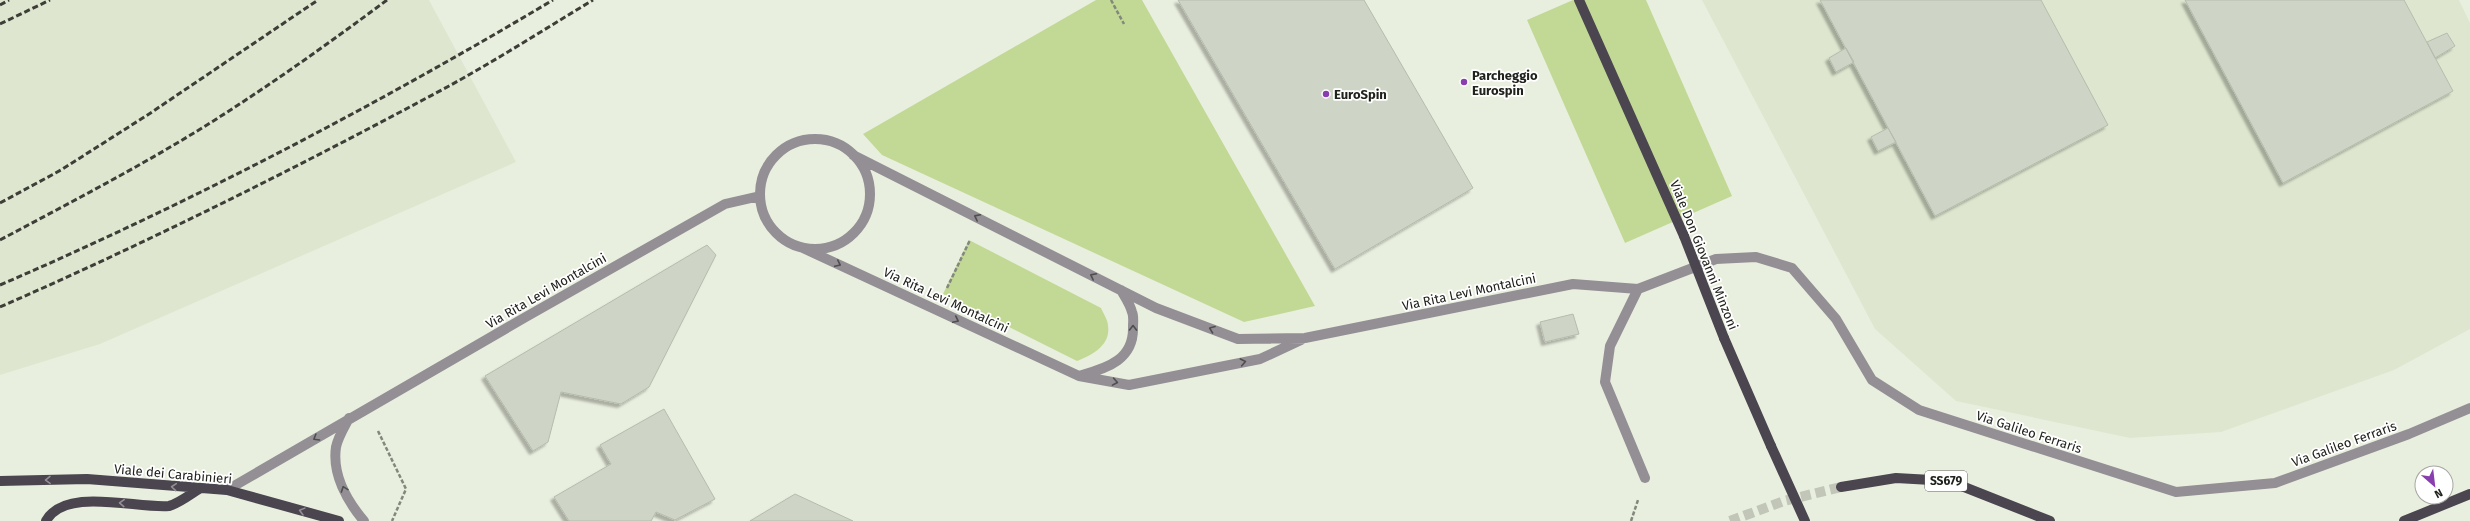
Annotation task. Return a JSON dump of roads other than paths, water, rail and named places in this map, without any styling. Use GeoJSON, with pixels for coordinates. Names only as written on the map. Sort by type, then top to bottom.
{"type":"FeatureCollection","features":[{"type":"Feature","properties":{"kind":"main road","name":"Viale Don Giovanni Minzoni"},"geometry":{"type":"LineString","coordinates":[[1579,0],[1684,236],[1724,338],[1804,521]]}},
{"type":"Feature","properties":{"kind":"main road","name":"SS679"},"geometry":{"type":"LineString","coordinates":[[1841,487],[1896,478],[1949,481],[2047,520]]}},
{"type":"Feature","properties":{"kind":"main road","name":"Viale dei Carabinieri"},"geometry":{"type":"LineString","coordinates":[[0,481],[87,479],[227,490],[339,521]]}},
{"type":"Feature","properties":{"kind":"main road"},"geometry":{"type":"LineString","coordinates":[[46,521],[64,504],[90,502],[170,506],[199,489]]}},
{"type":"Feature","properties":{"kind":"main road"},"geometry":{"type":"LineString","coordinates":[[2404,521],[2470,494]]}},
{"type":"Feature","properties":{"kind":"street","name":"Via Rita Levi Montalcini"},"geometry":{"type":"LineString","coordinates":[[1305,338],[1260,359],[1129,384],[1078,376],[786,241],[772,230],[763,214],[760,196],[762,180],[768,166],[778,153],[792,144],[808,140],[825,140],[840,145],[854,155],[1156,308],[1238,339],[1305,338],[1573,284],[1638,289]]}},
{"type":"Feature","properties":{"kind":"street","name":"Via Rita Levi Montalcini"},"geometry":{"type":"LineString","coordinates":[[803,248],[820,249],[838,244],[852,235],[863,221],[869,204],[869,186],[864,169],[854,155]]}},
{"type":"Feature","properties":{"kind":"street","name":"Via Rita Levi Montalcini"},"geometry":{"type":"LineString","coordinates":[[227,490],[350,418],[726,204],[760,196]]}},
{"type":"Feature","properties":{"kind":"street","name":"Via Galileo Ferraris"},"geometry":{"type":"LineString","coordinates":[[1638,289],[1716,259],[1756,257],[1792,268],[1836,319],[1872,380],[1919,410],[2176,492],[2275,483],[2409,434],[2470,408]]}},
{"type":"Feature","properties":{"kind":"street"},"geometry":{"type":"LineString","coordinates":[[1638,289],[1610,346],[1605,382],[1645,478]]}},
{"type":"Feature","properties":{"kind":"street"},"geometry":{"type":"LineString","coordinates":[[1078,376],[1106,369],[1120,361],[1130,347],[1133,333],[1133,313],[1121,290]]}},
{"type":"Feature","properties":{"kind":"street"},"geometry":{"type":"LineString","coordinates":[[350,418],[336,446],[337,471],[349,503],[364,521]]}},
{"type":"Feature","properties":{"kind":"tunnel"},"geometry":{"type":"LineString","coordinates":[[1730,521],[1784,501],[1841,487]]}},
{"type":"Feature","properties":{"kind":"railway"},"geometry":{"type":"LineString","coordinates":[[0,5],[9,0]]}},
{"type":"Feature","properties":{"kind":"railway"},"geometry":{"type":"LineString","coordinates":[[0,24],[50,0]]}},
{"type":"Feature","properties":{"kind":"railway"},"geometry":{"type":"LineString","coordinates":[[0,203],[61,170],[149,114],[318,0]]}},
{"type":"Feature","properties":{"kind":"railway"},"geometry":{"type":"LineString","coordinates":[[0,240],[191,135],[261,90],[346,31],[387,0]]}},
{"type":"Feature","properties":{"kind":"railway"},"geometry":{"type":"LineString","coordinates":[[0,285],[142,221],[281,152],[418,78],[553,0]]}},
{"type":"Feature","properties":{"kind":"railway"},"geometry":{"type":"LineString","coordinates":[[0,307],[57,282],[227,201],[338,144],[467,76],[593,0]]}},
{"type":"Feature","properties":{"kind":"place","name":"Parcheggio Eurospin"},"geometry":{"type":"Point","coordinates":[1464,82]}},
{"type":"Feature","properties":{"kind":"place","name":"EuroSpin"},"geometry":{"type":"Point","coordinates":[1326,94]}}]}
